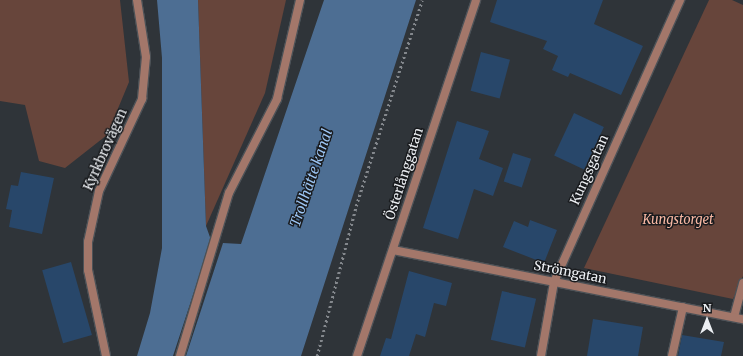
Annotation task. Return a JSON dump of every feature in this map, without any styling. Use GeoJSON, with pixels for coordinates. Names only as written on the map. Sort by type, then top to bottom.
{"type":"FeatureCollection","features":[{"type":"Feature","properties":{"kind":"street","name":"Kyrkbrovägen"},"geometry":{"type":"LineString","coordinates":[[106,356],[88,270],[88,242],[99,192],[142,99],[146,57],[137,0]]}},
{"type":"Feature","properties":{"kind":"street"},"geometry":{"type":"LineString","coordinates":[[180,356],[228,193],[277,99],[300,0]]}},
{"type":"Feature","properties":{"kind":"street","name":"Österlånggatan"},"geometry":{"type":"LineString","coordinates":[[357,356],[476,0]]}},
{"type":"Feature","properties":{"kind":"street","name":"Kungsgatan"},"geometry":{"type":"LineString","coordinates":[[540,356],[554,282],[680,0]]}},
{"type":"Feature","properties":{"kind":"street","name":"Strömgatan"},"geometry":{"type":"LineString","coordinates":[[393,250],[743,319]]}},
{"type":"Feature","properties":{"kind":"street"},"geometry":{"type":"LineString","coordinates":[[734,317],[743,283]]}},
{"type":"Feature","properties":{"kind":"street"},"geometry":{"type":"LineString","coordinates":[[672,356],[683,307]]}},
{"type":"Feature","properties":{"kind":"path"},"geometry":{"type":"LineString","coordinates":[[317,356],[356,206],[422,0]]}},
{"type":"Feature","properties":{"kind":"green space"},"geometry":{"type":"Polygon","coordinates":[[[0,0],[120,0],[129,82],[107,135],[65,168],[39,161],[25,105],[0,101],[0,0]]]}},
{"type":"Feature","properties":{"kind":"green space"},"geometry":{"type":"Polygon","coordinates":[[[198,0],[286,0],[265,93],[206,226],[198,0]]]}},
{"type":"Feature","properties":{"kind":"green space","name":"Kungstorget"},"geometry":{"type":"Polygon","coordinates":[[[709,0],[732,0],[743,5],[743,276],[733,299],[584,268],[709,0]]]}},
{"type":"Feature","properties":{"kind":"water"},"geometry":{"type":"Polygon","coordinates":[[[157,0],[198,0],[206,226],[211,240],[173,356],[137,356],[150,313],[162,248],[162,58],[157,0]]]}},
{"type":"Feature","properties":{"kind":"water","name":"Trollhätte kanal"},"geometry":{"type":"Polygon","coordinates":[[[324,0],[416,0],[301,356],[186,356],[223,243],[241,244],[324,0]]]}},
{"type":"Feature","properties":{"kind":"building"},"geometry":{"type":"Polygon","coordinates":[[[497,0],[603,0],[594,24],[643,46],[621,95],[570,73],[568,77],[552,70],[558,56],[543,49],[547,41],[490,22],[497,0]]]}},
{"type":"Feature","properties":{"kind":"building"},"geometry":{"type":"Polygon","coordinates":[[[481,52],[510,60],[500,98],[471,91],[481,52]]]}},
{"type":"Feature","properties":{"kind":"building"},"geometry":{"type":"Polygon","coordinates":[[[574,113],[604,127],[584,170],[554,156],[574,113]]]}},
{"type":"Feature","properties":{"kind":"building"},"geometry":{"type":"Polygon","coordinates":[[[457,121],[489,131],[479,159],[503,168],[493,196],[474,189],[458,239],[423,228],[457,121]]]}},
{"type":"Feature","properties":{"kind":"building"},"geometry":{"type":"Polygon","coordinates":[[[513,153],[531,159],[522,187],[504,182],[513,153]]]}},
{"type":"Feature","properties":{"kind":"building"},"geometry":{"type":"Polygon","coordinates":[[[21,172],[54,178],[42,234],[9,227],[12,210],[6,209],[11,185],[18,186],[21,172]]]}},
{"type":"Feature","properties":{"kind":"building"},"geometry":{"type":"Polygon","coordinates":[[[530,220],[557,230],[544,263],[503,247],[514,221],[528,227],[530,220]]]}},
{"type":"Feature","properties":{"kind":"building"},"geometry":{"type":"Polygon","coordinates":[[[71,262],[92,335],[63,343],[42,270],[71,262]]]}},
{"type":"Feature","properties":{"kind":"building"},"geometry":{"type":"Polygon","coordinates":[[[409,271],[452,283],[446,306],[434,303],[425,337],[416,334],[409,356],[380,356],[386,338],[391,339],[409,271]]]}},
{"type":"Feature","properties":{"kind":"building"},"geometry":{"type":"Polygon","coordinates":[[[502,291],[536,299],[525,348],[491,340],[502,291]]]}},
{"type":"Feature","properties":{"kind":"building"},"geometry":{"type":"Polygon","coordinates":[[[593,319],[643,327],[638,356],[587,356],[593,319]]]}},
{"type":"Feature","properties":{"kind":"building"},"geometry":{"type":"Polygon","coordinates":[[[682,335],[724,342],[721,356],[678,356],[682,335]]]}}]}
